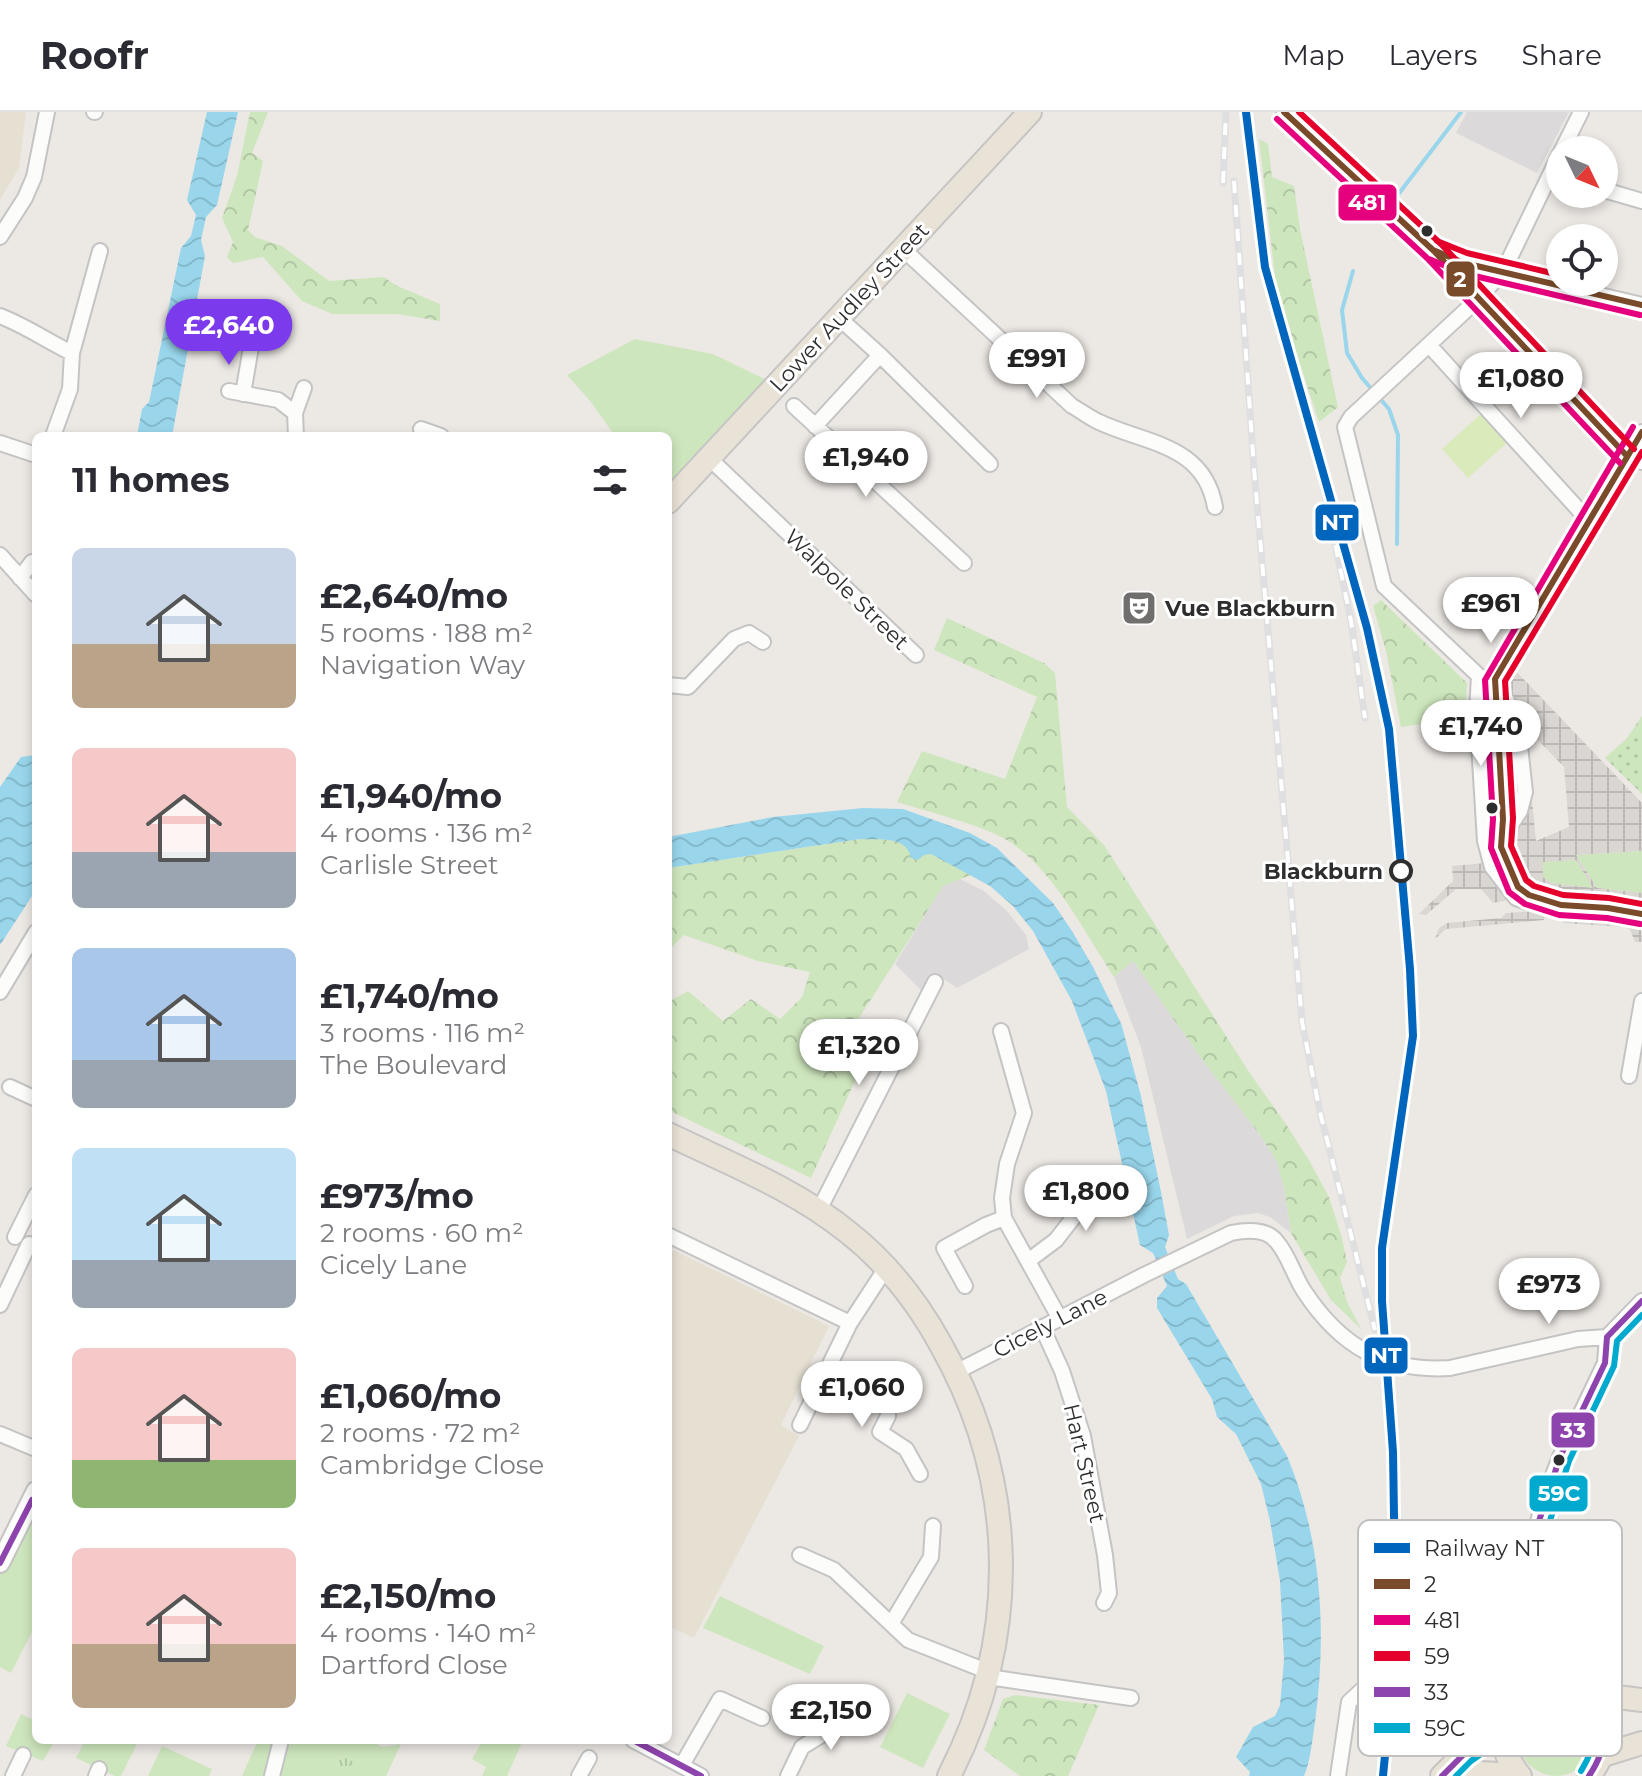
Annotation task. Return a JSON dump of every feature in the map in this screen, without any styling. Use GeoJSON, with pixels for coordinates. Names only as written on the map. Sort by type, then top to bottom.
{"type":"FeatureCollection","features":[{"type":"Feature","properties":{"kind":"highway","name":"Lower Audley Street"},"geometry":{"type":"LineString","coordinates":[[672,498],[1030,112]]}},
{"type":"Feature","properties":{"kind":"highway"},"geometry":{"type":"LineString","coordinates":[[672,1136],[796,1195],[852,1235],[886,1268],[927,1320],[956,1372],[983,1440],[1001,1537],[1000,1610],[989,1674],[973,1725],[949,1776]]}},
{"type":"Feature","properties":{"kind":"highway"},"geometry":{"type":"LineString","coordinates":[[1622,1697],[1642,1700]]}},
{"type":"Feature","properties":{"kind":"highway"},"geometry":{"type":"LineString","coordinates":[[1622,1749],[1642,1743]]}},
{"type":"Feature","properties":{"kind":"highway"},"geometry":{"type":"LineString","coordinates":[[1442,1776],[1462,1756]]}},
{"type":"Feature","properties":{"kind":"highway"},"geometry":{"type":"LineString","coordinates":[[1507,1756],[1519,1775]]}},
{"type":"Feature","properties":{"kind":"highway"},"geometry":{"type":"LineString","coordinates":[[1589,1776],[1602,1756]]}},
{"type":"Feature","properties":{"kind":"highway"},"geometry":{"type":"LineString","coordinates":[[1471,1776],[1480,1773],[1519,1775]]}},
{"type":"Feature","properties":{"kind":"street"},"geometry":{"type":"LineString","coordinates":[[0,237],[25,198],[34,177],[47,112]]}},
{"type":"Feature","properties":{"kind":"street"},"geometry":{"type":"LineString","coordinates":[[1274,112],[1286,115],[1434,251],[1627,456],[1642,462]]}},
{"type":"Feature","properties":{"kind":"street"},"geometry":{"type":"LineString","coordinates":[[1569,136],[1581,112]]}},
{"type":"Feature","properties":{"kind":"street"},"geometry":{"type":"LineString","coordinates":[[1546,193],[1504,270],[1478,299],[1366,402],[1345,427],[1384,586],[1479,676],[1477,712],[1485,841],[1492,867],[1516,898],[1527,902],[1608,908],[1642,914]]}},
{"type":"Feature","properties":{"kind":"street"},"geometry":{"type":"LineString","coordinates":[[1618,194],[1642,201]]}},
{"type":"Feature","properties":{"kind":"street"},"geometry":{"type":"LineString","coordinates":[[903,249],[1072,406],[1098,422],[1172,448],[1190,460],[1212,493],[1215,507]]}},
{"type":"Feature","properties":{"kind":"street"},"geometry":{"type":"LineString","coordinates":[[54,432],[70,389],[72,353],[100,251]]}},
{"type":"Feature","properties":{"kind":"street"},"geometry":{"type":"LineString","coordinates":[[1434,251],[1464,263],[1642,305]]}},
{"type":"Feature","properties":{"kind":"street"},"geometry":{"type":"LineString","coordinates":[[0,316],[28,327],[43,339],[72,353]]}},
{"type":"Feature","properties":{"kind":"street"},"geometry":{"type":"LineString","coordinates":[[839,318],[990,464]]}},
{"type":"Feature","properties":{"kind":"street"},"geometry":{"type":"LineString","coordinates":[[1429,345],[1588,520]]}},
{"type":"Feature","properties":{"kind":"street"},"geometry":{"type":"LineString","coordinates":[[251,347],[236,392],[278,400],[295,413]]}},
{"type":"Feature","properties":{"kind":"street"},"geometry":{"type":"LineString","coordinates":[[815,426],[880,355]]}},
{"type":"Feature","properties":{"kind":"street"},"geometry":{"type":"LineString","coordinates":[[296,432],[295,413],[304,388]]}},
{"type":"Feature","properties":{"kind":"street"},"geometry":{"type":"LineString","coordinates":[[794,406],[964,563]]}},
{"type":"Feature","properties":{"kind":"street"},"geometry":{"type":"LineString","coordinates":[[421,429],[430,432]]}},
{"type":"Feature","properties":{"kind":"street"},"geometry":{"type":"LineString","coordinates":[[1561,905],[1529,895],[1518,887],[1501,847],[1503,819],[1495,679],[1642,432]]}},
{"type":"Feature","properties":{"kind":"street"},"geometry":{"type":"LineString","coordinates":[[0,443],[32,454]]}},
{"type":"Feature","properties":{"kind":"street","name":"Walpole Street"},"geometry":{"type":"LineString","coordinates":[[709,458],[916,655]]}},
{"type":"Feature","properties":{"kind":"street"},"geometry":{"type":"LineString","coordinates":[[0,555],[32,591]]}},
{"type":"Feature","properties":{"kind":"street"},"geometry":{"type":"LineString","coordinates":[[20,578],[32,562]]}},
{"type":"Feature","properties":{"kind":"street"},"geometry":{"type":"LineString","coordinates":[[672,685],[688,687],[734,639],[749,633],[763,642]]}},
{"type":"Feature","properties":{"kind":"street"},"geometry":{"type":"LineString","coordinates":[[1495,679],[1517,719],[1525,792],[1520,811],[1510,826],[1504,857]]}},
{"type":"Feature","properties":{"kind":"street"},"geometry":{"type":"LineString","coordinates":[[0,992],[32,939]]}},
{"type":"Feature","properties":{"kind":"street"},"geometry":{"type":"LineString","coordinates":[[819,1210],[935,982]]}},
{"type":"Feature","properties":{"kind":"street"},"geometry":{"type":"LineString","coordinates":[[1629,1076],[1642,1001]]}},
{"type":"Feature","properties":{"kind":"street"},"geometry":{"type":"LineString","coordinates":[[1001,1031],[1024,1113],[1007,1164],[1002,1198],[1004,1218],[1060,1319]]}},
{"type":"Feature","properties":{"kind":"street"},"geometry":{"type":"LineString","coordinates":[[10,1087],[32,1097]]}},
{"type":"Feature","properties":{"kind":"street"},"geometry":{"type":"LineString","coordinates":[[1028,1261],[1056,1240],[1073,1218],[1061,1179]]}},
{"type":"Feature","properties":{"kind":"street"},"geometry":{"type":"LineString","coordinates":[[0,1305],[27,1243],[32,1216]]}},
{"type":"Feature","properties":{"kind":"street"},"geometry":{"type":"LineString","coordinates":[[965,1286],[944,1248],[1004,1218]]}},
{"type":"Feature","properties":{"kind":"street","name":"Cicely Lane"},"geometry":{"type":"LineString","coordinates":[[956,1372],[1144,1275],[1231,1233],[1246,1230],[1263,1233],[1276,1240],[1303,1289],[1328,1324],[1364,1352],[1402,1365],[1450,1368],[1578,1339],[1607,1337]]}},
{"type":"Feature","properties":{"kind":"street"},"geometry":{"type":"LineString","coordinates":[[0,1231],[27,1243]]}},
{"type":"Feature","properties":{"kind":"street"},"geometry":{"type":"LineString","coordinates":[[672,1237],[850,1323]]}},
{"type":"Feature","properties":{"kind":"street"},"geometry":{"type":"LineString","coordinates":[[800,1425],[850,1323],[886,1268]]}},
{"type":"Feature","properties":{"kind":"street"},"geometry":{"type":"LineString","coordinates":[[1539,1520],[1560,1457],[1605,1363],[1607,1337],[1642,1301]]}},
{"type":"Feature","properties":{"kind":"street","name":"Hart Street"},"geometry":{"type":"LineString","coordinates":[[1042,1327],[1062,1371],[1083,1436],[1105,1555],[1109,1593],[1104,1603]]}},
{"type":"Feature","properties":{"kind":"street"},"geometry":{"type":"LineString","coordinates":[[828,1371],[888,1399],[888,1416],[880,1432],[906,1449],[920,1474]]}},
{"type":"Feature","properties":{"kind":"street"},"geometry":{"type":"LineString","coordinates":[[0,1434],[32,1447]]}},
{"type":"Feature","properties":{"kind":"street"},"geometry":{"type":"LineString","coordinates":[[0,1563],[32,1504]]}},
{"type":"Feature","properties":{"kind":"street"},"geometry":{"type":"LineString","coordinates":[[891,1624],[931,1557],[933,1526]]}},
{"type":"Feature","properties":{"kind":"street"},"geometry":{"type":"LineString","coordinates":[[800,1555],[834,1570],[908,1640],[989,1674],[1131,1698]]}},
{"type":"Feature","properties":{"kind":"street"},"geometry":{"type":"LineString","coordinates":[[1338,1776],[1349,1702],[1358,1694]]}},
{"type":"Feature","properties":{"kind":"street"},"geometry":{"type":"LineString","coordinates":[[682,1765],[720,1699],[762,1718]]}},
{"type":"Feature","properties":{"kind":"street"},"geometry":{"type":"LineString","coordinates":[[788,1776],[802,1747],[820,1736],[835,1706]]}},
{"type":"Feature","properties":{"kind":"street"},"geometry":{"type":"LineString","coordinates":[[272,1776],[276,1744]]}},
{"type":"Feature","properties":{"kind":"street"},"geometry":{"type":"LineString","coordinates":[[641,1744],[701,1776]]}},
{"type":"Feature","properties":{"kind":"street"},"geometry":{"type":"LineString","coordinates":[[13,1776],[23,1755]]}},
{"type":"Feature","properties":{"kind":"street"},"geometry":{"type":"LineString","coordinates":[[579,1776],[589,1758]]}},
{"type":"Feature","properties":{"kind":"shaded area"},"geometry":{"type":"Polygon","coordinates":[[[0,112],[26,112],[19,168],[0,200],[0,112]]]}},
{"type":"Feature","properties":{"kind":"shaded area"},"geometry":{"type":"Polygon","coordinates":[[[1467,112],[1569,112],[1556,136],[1546,136],[1546,156],[1537,173],[1456,133],[1467,112]]]}},
{"type":"Feature","properties":{"kind":"shaded area"},"geometry":{"type":"Polygon","coordinates":[[[1511,666],[1642,803],[1642,851],[1576,855],[1597,888],[1642,893],[1642,903],[1617,901],[1614,895],[1561,891],[1558,895],[1545,893],[1534,889],[1521,878],[1513,828],[1528,806],[1503,681],[1511,666]],[[1535,737],[1526,739],[1536,841],[1569,827],[1564,767],[1535,737]],[[1576,860],[1543,862],[1543,877],[1551,883],[1593,888],[1576,860]]]}},
{"type":"Feature","properties":{"kind":"shaded area"},"geometry":{"type":"Polygon","coordinates":[[[1485,863],[1489,878],[1508,900],[1493,903],[1481,889],[1456,889],[1426,915],[1419,914],[1453,881],[1452,866],[1485,863]]]}},
{"type":"Feature","properties":{"kind":"shaded area"},"geometry":{"type":"Polygon","coordinates":[[[960,879],[984,891],[1007,911],[1026,935],[1029,949],[957,988],[935,973],[922,991],[895,964],[943,885],[960,879]]]}},
{"type":"Feature","properties":{"kind":"shaded area"},"geometry":{"type":"Polygon","coordinates":[[[1538,911],[1544,920],[1446,929],[1435,939],[1439,928],[1447,923],[1538,911]]]}},
{"type":"Feature","properties":{"kind":"shaded area"},"geometry":{"type":"Polygon","coordinates":[[[1566,914],[1630,918],[1641,929],[1642,942],[1635,942],[1630,930],[1625,927],[1563,923],[1566,914]]]}},
{"type":"Feature","properties":{"kind":"shaded area"},"geometry":{"type":"Polygon","coordinates":[[[1133,960],[1277,1162],[1291,1233],[1270,1217],[1258,1213],[1234,1216],[1187,1239],[1141,1047],[1114,977],[1133,960]]]}},
{"type":"Feature","properties":{"kind":"shaded area"},"geometry":{"type":"Polygon","coordinates":[[[673,1250],[829,1326],[781,1425],[799,1436],[694,1638],[672,1628],[673,1250]]]}},
{"type":"Feature","properties":{"kind":"green space"},"geometry":{"type":"Polygon","coordinates":[[[250,112],[268,112],[252,153],[263,161],[248,230],[255,237],[282,246],[329,281],[384,277],[395,285],[440,304],[440,321],[397,314],[332,314],[302,301],[263,257],[233,263],[227,257],[233,242],[222,218],[237,176],[250,112]]]}},
{"type":"Feature","properties":{"kind":"green space"},"geometry":{"type":"Polygon","coordinates":[[[1259,139],[1268,144],[1272,177],[1294,186],[1300,229],[1338,407],[1319,422],[1277,294],[1259,139]]]}},
{"type":"Feature","properties":{"kind":"green space"},"geometry":{"type":"Polygon","coordinates":[[[635,339],[713,354],[777,385],[672,487],[672,432],[612,432],[567,375],[635,339]]]}},
{"type":"Feature","properties":{"kind":"green space"},"geometry":{"type":"Polygon","coordinates":[[[1482,413],[1510,440],[1468,478],[1442,449],[1482,413]]]}},
{"type":"Feature","properties":{"kind":"green space"},"geometry":{"type":"Polygon","coordinates":[[[1381,600],[1467,683],[1465,718],[1401,727],[1386,651],[1373,606],[1381,600]]]}},
{"type":"Feature","properties":{"kind":"green space"},"geometry":{"type":"Polygon","coordinates":[[[947,618],[1044,663],[1055,673],[1067,807],[1104,845],[1310,1162],[1329,1197],[1342,1238],[1347,1262],[1340,1278],[1347,1302],[1361,1329],[1331,1300],[1291,1233],[1277,1162],[1133,961],[1114,977],[1051,882],[1036,864],[1003,838],[979,827],[897,802],[922,751],[1005,779],[1037,697],[934,650],[947,618]]]}},
{"type":"Feature","properties":{"kind":"green space"},"geometry":{"type":"Polygon","coordinates":[[[1642,716],[1642,794],[1605,758],[1627,738],[1642,716]]]}},
{"type":"Feature","properties":{"kind":"green space"},"geometry":{"type":"Polygon","coordinates":[[[860,839],[881,839],[931,854],[971,875],[943,886],[849,1034],[859,1072],[811,1178],[672,1112],[672,1000],[688,991],[723,1021],[751,999],[780,1019],[802,997],[810,972],[758,961],[684,935],[672,947],[672,867],[860,839]]]}},
{"type":"Feature","properties":{"kind":"green space"},"geometry":{"type":"Polygon","coordinates":[[[1642,851],[1642,893],[1597,888],[1576,855],[1642,851]]]}},
{"type":"Feature","properties":{"kind":"green space"},"geometry":{"type":"Polygon","coordinates":[[[1576,860],[1594,888],[1550,883],[1543,877],[1542,862],[1576,860]]]}},
{"type":"Feature","properties":{"kind":"green space"},"geometry":{"type":"Polygon","coordinates":[[[32,1499],[32,1632],[11,1673],[0,1667],[0,1565],[32,1499]]]}},
{"type":"Feature","properties":{"kind":"green space"},"geometry":{"type":"Polygon","coordinates":[[[720,1596],[824,1646],[810,1674],[703,1628],[720,1596]]]}},
{"type":"Feature","properties":{"kind":"green space"},"geometry":{"type":"Polygon","coordinates":[[[907,1693],[950,1714],[923,1768],[880,1747],[907,1693]]]}},
{"type":"Feature","properties":{"kind":"green space"},"geometry":{"type":"Polygon","coordinates":[[[1015,1695],[1099,1705],[1068,1776],[1020,1776],[984,1750],[1003,1699],[1015,1695]]]}},
{"type":"Feature","properties":{"kind":"green space"},"geometry":{"type":"Polygon","coordinates":[[[21,1714],[32,1719],[32,1744],[53,1744],[43,1761],[6,1746],[21,1714]]]}},
{"type":"Feature","properties":{"kind":"green space"},"geometry":{"type":"Polygon","coordinates":[[[83,1744],[137,1744],[121,1776],[76,1758],[83,1744]]]}},
{"type":"Feature","properties":{"kind":"green space"},"geometry":{"type":"Polygon","coordinates":[[[256,1744],[376,1744],[382,1747],[401,1744],[386,1776],[380,1776],[341,1756],[332,1776],[242,1776],[256,1744]]]}},
{"type":"Feature","properties":{"kind":"green space"},"geometry":{"type":"Polygon","coordinates":[[[481,1744],[521,1744],[507,1776],[482,1776],[486,1767],[472,1759],[481,1744]]]}},
{"type":"Feature","properties":{"kind":"green space"},"geometry":{"type":"Polygon","coordinates":[[[162,1746],[212,1769],[209,1776],[148,1776],[162,1746]]]}},
{"type":"Feature","properties":{"kind":"green space"},"geometry":{"type":"Polygon","coordinates":[[[341,1756],[381,1774],[332,1776],[341,1756]]]}},
{"type":"Feature","properties":{"kind":"green space"},"geometry":{"type":"Polygon","coordinates":[[[1523,1756],[1589,1756],[1577,1769],[1556,1776],[1542,1773],[1523,1756]]]}},
{"type":"Feature","properties":{"kind":"water"},"geometry":{"type":"Polygon","coordinates":[[[207,112],[238,112],[217,205],[206,217],[201,240],[205,256],[173,432],[138,432],[142,409],[149,402],[181,248],[191,236],[196,215],[187,200],[207,112]]]}},
{"type":"Feature","properties":{"kind":"water"},"geometry":{"type":"Polygon","coordinates":[[[32,756],[32,896],[0,945],[0,787],[21,757],[32,756]]]}},
{"type":"Feature","properties":{"kind":"water"},"geometry":{"type":"Polygon","coordinates":[[[863,808],[903,809],[970,833],[997,848],[1053,903],[1093,967],[1121,1023],[1141,1096],[1169,1235],[1165,1247],[1178,1279],[1186,1284],[1287,1456],[1308,1520],[1319,1587],[1321,1655],[1315,1722],[1304,1776],[1249,1776],[1250,1772],[1236,1757],[1253,1727],[1275,1716],[1280,1705],[1284,1660],[1280,1581],[1270,1521],[1261,1484],[1236,1434],[1217,1417],[1212,1399],[1157,1308],[1157,1298],[1167,1286],[1153,1253],[1140,1245],[1106,1091],[1072,1001],[1033,931],[1013,906],[990,886],[931,854],[918,860],[911,858],[904,845],[898,842],[860,839],[672,867],[672,836],[773,817],[863,808]]]}},
{"type":"Feature","properties":{"kind":"waterway"},"geometry":{"type":"LineString","coordinates":[[1397,196],[1461,112]]}},
{"type":"Feature","properties":{"kind":"waterway"},"geometry":{"type":"LineString","coordinates":[[1353,271],[1342,310],[1347,353],[1362,378],[1389,409],[1398,435],[1397,544]]}},
{"type":"Feature","properties":{"kind":"railway"},"geometry":{"type":"LineString","coordinates":[[1223,183],[1226,112]]}},
{"type":"Feature","properties":{"kind":"railway"},"geometry":{"type":"LineString","coordinates":[[1234,181],[1254,469],[1302,1022],[1320,1112],[1375,1330]]}},
{"type":"Feature","properties":{"kind":"railway"},"geometry":{"type":"LineString","coordinates":[[1316,451],[1351,621],[1365,718]]}},
{"type":"Feature","properties":{"kind":"rail line","name":"NT"},"geometry":{"type":"LineString","coordinates":[[1246,112],[1265,267],[1367,628],[1389,729],[1413,1036],[1382,1248],[1394,1520]]}},
{"type":"Feature","properties":{"kind":"rail line","name":"NT"},"geometry":{"type":"LineString","coordinates":[[1383,1776],[1385,1756]]}},
{"type":"Feature","properties":{"kind":"transit line","name":"2"},"geometry":{"type":"LineString","coordinates":[[1284,112],[1434,251],[1627,456]]}},
{"type":"Feature","properties":{"kind":"transit line","name":"59"},"geometry":{"type":"LineString","coordinates":[[1299,112],[1441,244],[1634,449]]}},
{"type":"Feature","properties":{"kind":"transit line","name":"481"},"geometry":{"type":"LineString","coordinates":[[1277,119],[1427,258],[1620,463]]}},
{"type":"Feature","properties":{"kind":"transit line","name":"59"},"geometry":{"type":"LineString","coordinates":[[1437,241],[1467,253],[1546,272]]}},
{"type":"Feature","properties":{"kind":"transit line","name":"2"},"geometry":{"type":"LineString","coordinates":[[1433,250],[1464,263],[1642,305]]}},
{"type":"Feature","properties":{"kind":"transit line","name":"481"},"geometry":{"type":"LineString","coordinates":[[1429,259],[1462,273],[1640,315]]}},
{"type":"Feature","properties":{"kind":"transit line","name":"481"},"geometry":{"type":"LineString","coordinates":[[1633,427],[1485,680],[1493,819],[1491,848],[1509,892],[1525,904],[1559,915],[1640,924]]}},
{"type":"Feature","properties":{"kind":"transit line","name":"2"},"geometry":{"type":"LineString","coordinates":[[1642,432],[1495,679],[1503,819],[1501,847],[1518,887],[1529,895],[1561,905],[1642,914]]}},
{"type":"Feature","properties":{"kind":"transit line","name":"59"},"geometry":{"type":"LineString","coordinates":[[1642,452],[1505,681],[1513,818],[1511,846],[1526,880],[1534,886],[1563,895],[1642,904]]}},
{"type":"Feature","properties":{"kind":"transit line","name":"33"},"geometry":{"type":"LineString","coordinates":[[1539,1520],[1560,1457],[1605,1363],[1607,1337],[1642,1301]]}},
{"type":"Feature","properties":{"kind":"transit line","name":"59C"},"geometry":{"type":"LineString","coordinates":[[1550,1520],[1569,1461],[1614,1366],[1617,1341],[1642,1315]]}},
{"type":"Feature","properties":{"kind":"transit line","name":"33"},"geometry":{"type":"LineString","coordinates":[[0,1563],[32,1500]]}},
{"type":"Feature","properties":{"kind":"transit line","name":"33"},"geometry":{"type":"LineString","coordinates":[[641,1744],[701,1776]]}},
{"type":"Feature","properties":{"kind":"transit line","name":"33"},"geometry":{"type":"LineString","coordinates":[[1442,1776],[1462,1756]]}},
{"type":"Feature","properties":{"kind":"transit line","name":"59C"},"geometry":{"type":"LineString","coordinates":[[1456,1776],[1478,1756]]}},
{"type":"Feature","properties":{"kind":"transit line","name":"59C"},"geometry":{"type":"LineString","coordinates":[[1581,1771],[1588,1756]]}},
{"type":"Feature","properties":{"kind":"transit line","name":"33"},"geometry":{"type":"LineString","coordinates":[[1589,1776],[1600,1756]]}},
{"type":"Feature","properties":{"kind":"place","name":"Vue Blackburn"},"geometry":{"type":"Point","coordinates":[1139,608]}},
{"type":"Feature","properties":{"kind":"place","name":"Blackburn"},"geometry":{"type":"Point","coordinates":[1401,871]}}]}
